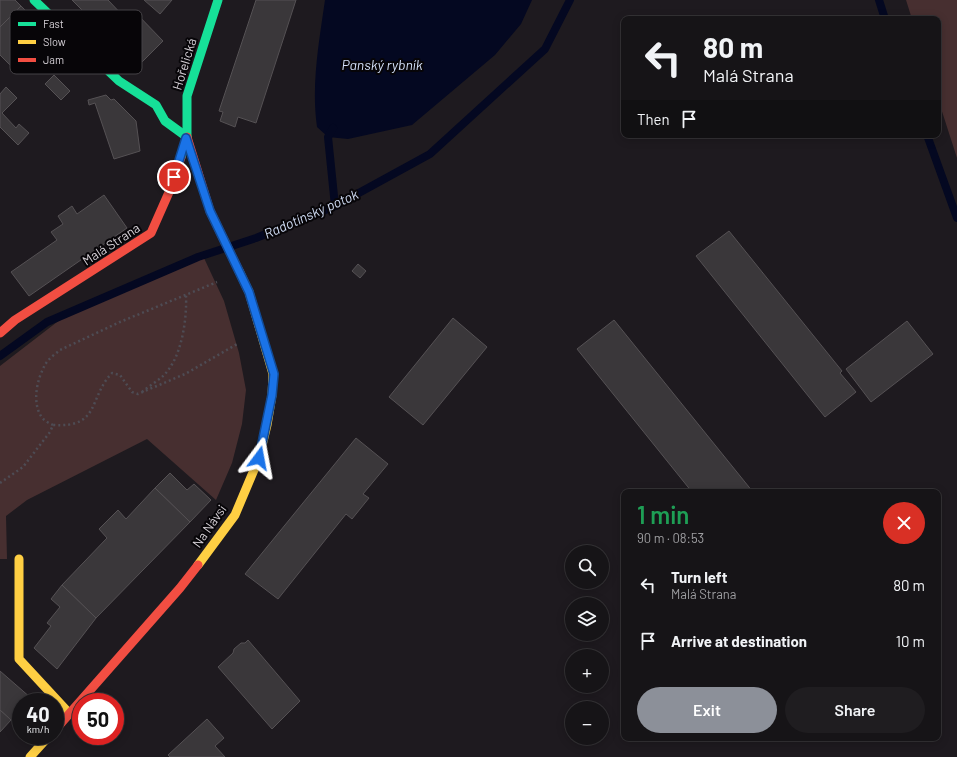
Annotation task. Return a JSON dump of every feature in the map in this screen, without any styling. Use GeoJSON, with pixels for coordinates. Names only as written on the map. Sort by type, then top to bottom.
{"type":"FeatureCollection","features":[{"type":"Feature","properties":{"kind":"main road"},"geometry":{"type":"LineString","coordinates":[[34,0],[44,10]]}},
{"type":"Feature","properties":{"kind":"main road","name":"Hořelická"},"geometry":{"type":"LineString","coordinates":[[186,138],[187,96],[218,0]]}},
{"type":"Feature","properties":{"kind":"main road"},"geometry":{"type":"LineString","coordinates":[[112,74],[119,81],[156,106],[165,121],[186,138]]}},
{"type":"Feature","properties":{"kind":"main road","name":"Na Návsi"},"geometry":{"type":"LineString","coordinates":[[64,719],[180,588],[235,515],[259,458],[271,403],[274,374],[249,292],[210,211],[186,138]]}},
{"type":"Feature","properties":{"kind":"main road","name":"Malá Strana"},"geometry":{"type":"LineString","coordinates":[[0,333],[15,320],[151,233],[170,190],[186,138]]}},
{"type":"Feature","properties":{"kind":"main road"},"geometry":{"type":"LineString","coordinates":[[19,559],[19,659],[69,713]]}},
{"type":"Feature","properties":{"kind":"main road"},"geometry":{"type":"LineString","coordinates":[[30,757],[41,745]]}},
{"type":"Feature","properties":{"kind":"path"},"geometry":{"type":"LineString","coordinates":[[220,281],[120,322],[60,350],[52,356],[45,365],[39,380],[36,404],[40,416],[46,422],[53,425],[74,425],[84,419],[93,409],[104,381],[112,373],[120,375],[132,392],[138,394],[185,374],[242,342]]}},
{"type":"Feature","properties":{"kind":"path"},"geometry":{"type":"LineString","coordinates":[[138,394],[165,374],[177,354],[186,310],[186,295]]}},
{"type":"Feature","properties":{"kind":"path"},"geometry":{"type":"LineString","coordinates":[[0,482],[23,468],[50,432],[53,425]]}},
{"type":"Feature","properties":{"kind":"shaded area"},"geometry":{"type":"Polygon","coordinates":[[[906,0],[957,0],[957,158],[941,108],[941,16],[911,16],[906,0]]]}},
{"type":"Feature","properties":{"kind":"shaded area"},"geometry":{"type":"Polygon","coordinates":[[[204,258],[224,301],[239,353],[246,390],[242,424],[232,463],[216,500],[147,439],[27,500],[6,516],[7,559],[0,559],[0,366],[61,319],[204,258]]]}},
{"type":"Feature","properties":{"kind":"water","name":"Panský rybník"},"geometry":{"type":"Polygon","coordinates":[[[325,0],[532,0],[521,24],[495,55],[412,125],[348,139],[328,137],[317,127],[315,111],[315,79],[325,0]]]}},
{"type":"Feature","properties":{"kind":"building"},"geometry":{"type":"Polygon","coordinates":[[[0,0],[15,0],[21,6],[17,10],[10,10],[10,17],[0,27],[0,0]]]}},
{"type":"Feature","properties":{"kind":"building"},"geometry":{"type":"Polygon","coordinates":[[[72,0],[108,0],[117,10],[82,10],[72,0]]]}},
{"type":"Feature","properties":{"kind":"building"},"geometry":{"type":"Polygon","coordinates":[[[144,0],[172,0],[160,14],[144,0]]]}},
{"type":"Feature","properties":{"kind":"building"},"geometry":{"type":"Polygon","coordinates":[[[256,0],[296,0],[256,123],[238,117],[235,127],[220,121],[223,112],[219,111],[256,0]]]}},
{"type":"Feature","properties":{"kind":"building"},"geometry":{"type":"Polygon","coordinates":[[[21,6],[25,10],[17,10],[21,6]]]}},
{"type":"Feature","properties":{"kind":"building"},"geometry":{"type":"Polygon","coordinates":[[[10,17],[10,65],[0,55],[0,27],[10,17]]]}},
{"type":"Feature","properties":{"kind":"building"},"geometry":{"type":"Polygon","coordinates":[[[142,19],[163,41],[142,62],[142,19]]]}},
{"type":"Feature","properties":{"kind":"building"},"geometry":{"type":"Polygon","coordinates":[[[54,75],[70,91],[61,100],[45,84],[54,75]]]}},
{"type":"Feature","properties":{"kind":"building"},"geometry":{"type":"Polygon","coordinates":[[[6,87],[17,98],[2,113],[16,128],[19,124],[29,133],[18,145],[0,127],[0,94],[6,87]]]}},
{"type":"Feature","properties":{"kind":"building"},"geometry":{"type":"Polygon","coordinates":[[[106,95],[111,100],[114,99],[136,121],[140,151],[114,159],[95,103],[89,105],[88,100],[106,95]]]}},
{"type":"Feature","properties":{"kind":"building"},"geometry":{"type":"Polygon","coordinates":[[[104,195],[127,228],[29,296],[11,272],[57,240],[51,232],[63,224],[58,216],[72,206],[77,214],[104,195]]]}},
{"type":"Feature","properties":{"kind":"building"},"geometry":{"type":"Polygon","coordinates":[[[729,231],[842,371],[840,373],[856,392],[825,417],[696,256],[729,231]]]}},
{"type":"Feature","properties":{"kind":"building"},"geometry":{"type":"Polygon","coordinates":[[[358,264],[366,271],[360,278],[352,271],[358,264]]]}},
{"type":"Feature","properties":{"kind":"building"},"geometry":{"type":"Polygon","coordinates":[[[453,318],[487,347],[423,425],[389,397],[453,318]]]}},
{"type":"Feature","properties":{"kind":"building"},"geometry":{"type":"Polygon","coordinates":[[[614,320],[751,489],[690,489],[577,349],[614,320]]]}},
{"type":"Feature","properties":{"kind":"building"},"geometry":{"type":"Polygon","coordinates":[[[907,321],[933,354],[871,402],[846,369],[907,321]]]}},
{"type":"Feature","properties":{"kind":"building"},"geometry":{"type":"Polygon","coordinates":[[[356,438],[388,464],[363,494],[369,498],[352,519],[346,514],[278,599],[245,574],[356,438]]]}},
{"type":"Feature","properties":{"kind":"building"},"geometry":{"type":"Polygon","coordinates":[[[170,473],[187,490],[194,484],[211,500],[190,522],[155,488],[170,473]]]}},
{"type":"Feature","properties":{"kind":"building"},"geometry":{"type":"Polygon","coordinates":[[[155,488],[190,522],[96,618],[62,585],[107,538],[99,529],[118,510],[126,519],[155,488]]]}},
{"type":"Feature","properties":{"kind":"building"},"geometry":{"type":"Polygon","coordinates":[[[62,585],[96,618],[57,669],[34,648],[51,626],[47,623],[60,607],[51,599],[62,585]]]}},
{"type":"Feature","properties":{"kind":"building"},"geometry":{"type":"Polygon","coordinates":[[[248,640],[300,701],[272,729],[218,667],[233,653],[234,649],[241,643],[245,643],[248,640]]]}},
{"type":"Feature","properties":{"kind":"building"},"geometry":{"type":"Polygon","coordinates":[[[0,671],[25,693],[12,693],[11,720],[0,710],[0,671]]]}},
{"type":"Feature","properties":{"kind":"building"},"geometry":{"type":"Polygon","coordinates":[[[0,710],[11,720],[0,732],[0,710]]]}},
{"type":"Feature","properties":{"kind":"building"},"geometry":{"type":"Polygon","coordinates":[[[207,719],[224,738],[215,746],[225,757],[170,757],[168,755],[207,719]]]}},
{"type":"Feature","properties":{"kind":"waterway","name":"Radotínský potok"},"geometry":{"type":"LineString","coordinates":[[0,356],[47,322],[198,257],[256,238],[335,206],[430,154],[545,49],[570,0]]}},
{"type":"Feature","properties":{"kind":"waterway"},"geometry":{"type":"LineString","coordinates":[[879,0],[884,16]]}},
{"type":"Feature","properties":{"kind":"waterway"},"geometry":{"type":"LineString","coordinates":[[333,128],[328,137],[335,206]]}},
{"type":"Feature","properties":{"kind":"waterway"},"geometry":{"type":"LineString","coordinates":[[928,138],[957,218]]}},
{"type":"Feature","properties":{"kind":"traffic: fast"},"geometry":{"type":"LineString","coordinates":[[34,0],[44,10]]}},
{"type":"Feature","properties":{"kind":"traffic: fast"},"geometry":{"type":"LineString","coordinates":[[181,157],[187,137],[187,96],[218,0]]}},
{"type":"Feature","properties":{"kind":"traffic: fast"},"geometry":{"type":"LineString","coordinates":[[112,74],[119,81],[156,105],[165,121],[187,137]]}},
{"type":"Feature","properties":{"kind":"traffic: slow"},"geometry":{"type":"LineString","coordinates":[[198,565],[235,515],[259,458],[272,395],[273,374],[249,292],[239,271]]}},
{"type":"Feature","properties":{"kind":"traffic: slow"},"geometry":{"type":"LineString","coordinates":[[19,559],[19,659],[69,713]]}},
{"type":"Feature","properties":{"kind":"traffic: slow"},"geometry":{"type":"LineString","coordinates":[[30,757],[41,745]]}},
{"type":"Feature","properties":{"kind":"traffic: jam"},"geometry":{"type":"LineString","coordinates":[[187,137],[210,211],[239,271]]}},
{"type":"Feature","properties":{"kind":"traffic: jam"},"geometry":{"type":"LineString","coordinates":[[0,333],[15,320],[151,233],[170,190],[181,157]]}},
{"type":"Feature","properties":{"kind":"traffic: jam"},"geometry":{"type":"LineString","coordinates":[[64,720],[180,588],[198,565]]}},
{"type":"Feature","properties":{"kind":"route"},"geometry":{"type":"LineString","coordinates":[[174,177],[186,138],[210,211],[249,292],[274,374],[267,425],[259,458]]}}]}
